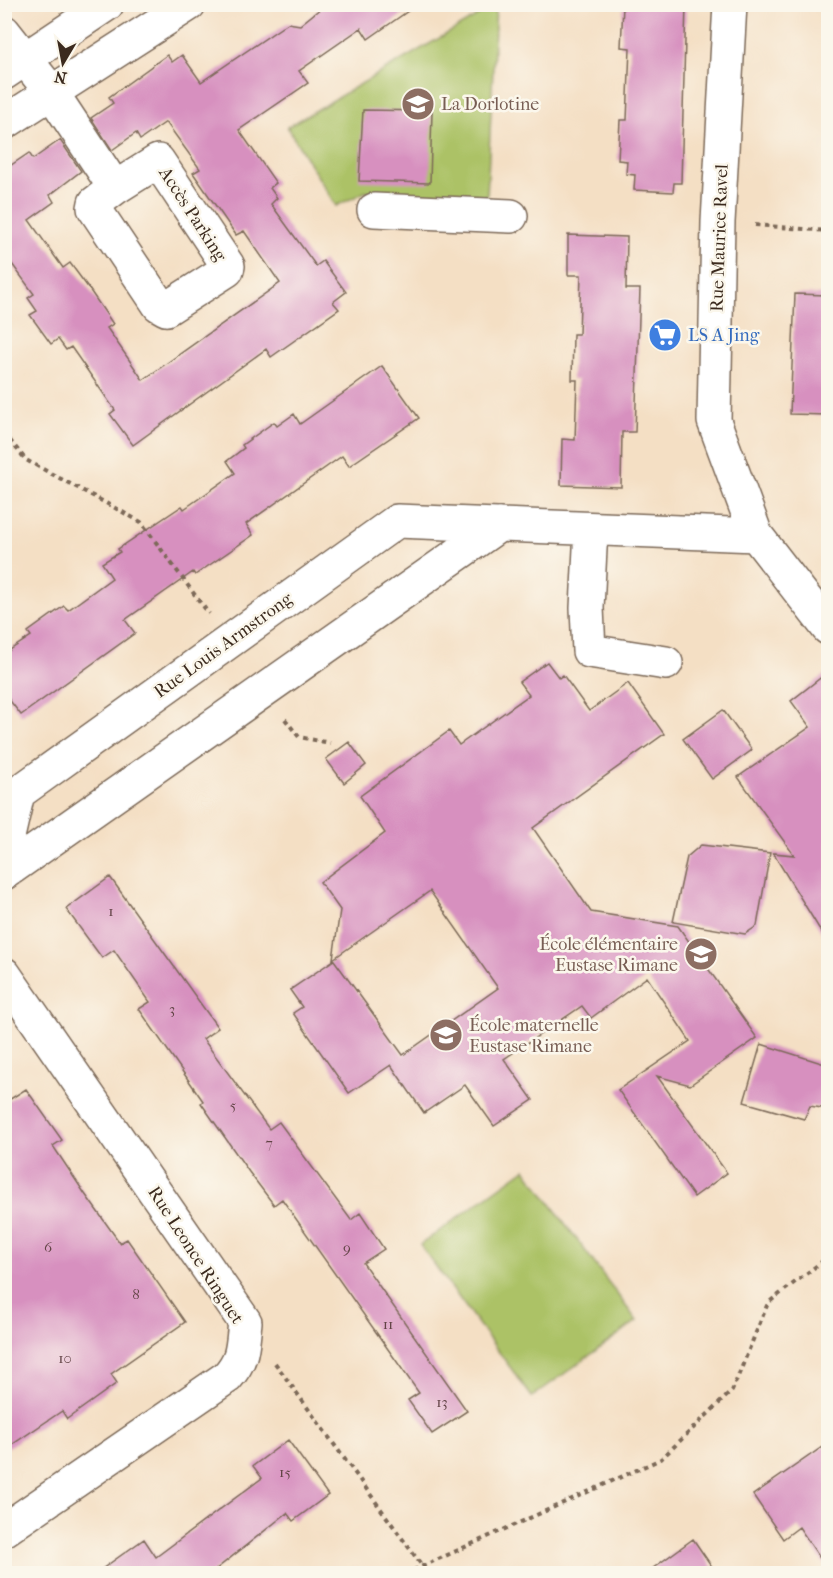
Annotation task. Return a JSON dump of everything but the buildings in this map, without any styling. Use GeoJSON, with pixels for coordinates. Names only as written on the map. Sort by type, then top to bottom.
{"type":"FeatureCollection","features":[{"type":"Feature","properties":{"kind":"street"},"geometry":{"type":"LineString","coordinates":[[15,66],[106,4]]}},
{"type":"Feature","properties":{"kind":"street"},"geometry":{"type":"LineString","coordinates":[[4,123],[189,4]]}},
{"type":"Feature","properties":{"kind":"street","name":"Rue Maurice Ravel"},"geometry":{"type":"LineString","coordinates":[[730,4],[718,222],[714,421],[756,536]]}},
{"type":"Feature","properties":{"kind":"street"},"geometry":{"type":"LineString","coordinates":[[4,32],[15,66],[52,93],[115,188]]}},
{"type":"Feature","properties":{"kind":"street"},"geometry":{"type":"LineString","coordinates":[[374,210],[511,216]]}},
{"type":"Feature","properties":{"kind":"street","name":"Rue Louis Armstrong"},"geometry":{"type":"LineString","coordinates":[[4,854],[18,793],[398,521],[756,536]]}},
{"type":"Feature","properties":{"kind":"street"},"geometry":{"type":"LineString","coordinates":[[4,873],[499,525]]}},
{"type":"Feature","properties":{"kind":"street"},"geometry":{"type":"LineString","coordinates":[[591,529],[587,608],[589,651],[666,663]]}},
{"type":"Feature","properties":{"kind":"street"},"geometry":{"type":"LineString","coordinates":[[756,536],[828,628]]}},
{"type":"Feature","properties":{"kind":"street","name":"Rue Leonce Ringuet"},"geometry":{"type":"LineString","coordinates":[[4,974],[245,1322],[242,1354],[237,1366],[227,1377],[4,1530]]}},
{"type":"Feature","properties":{"kind":"path"},"geometry":{"type":"LineString","coordinates":[[718,222],[828,231]]}},
{"type":"Feature","properties":{"kind":"path"},"geometry":{"type":"LineString","coordinates":[[4,433],[26,460],[141,522],[229,641]]}},
{"type":"Feature","properties":{"kind":"path"},"geometry":{"type":"LineString","coordinates":[[263,692],[299,737],[330,743]]}},
{"type":"Feature","properties":{"kind":"path"},"geometry":{"type":"LineString","coordinates":[[405,1574],[422,1564],[661,1460],[732,1391],[768,1303],[828,1257]]}},
{"type":"Feature","properties":{"kind":"path"},"geometry":{"type":"LineString","coordinates":[[245,1322],[428,1574]]}},
{"type":"Feature","properties":{"kind":"green space"},"geometry":{"type":"Polygon","coordinates":[[[496,5],[487,197],[365,192],[336,206],[287,127],[496,5]]]}},
{"type":"Feature","properties":{"kind":"green space"},"geometry":{"type":"Polygon","coordinates":[[[525,1169],[637,1321],[532,1397],[420,1245],[525,1169]]]}},
{"type":"Feature","properties":{"kind":"place","name":"La Dorlotine"},"geometry":{"type":"Point","coordinates":[418,104]}},
{"type":"Feature","properties":{"kind":"place","name":"LS A Jing"},"geometry":{"type":"Point","coordinates":[665,335]}},
{"type":"Feature","properties":{"kind":"place","name":"École élémentaire Eustase Rimane"},"geometry":{"type":"Point","coordinates":[701,954]}},
{"type":"Feature","properties":{"kind":"place","name":"École maternelle Eustase Rimane"},"geometry":{"type":"Point","coordinates":[446,1035]}}]}
